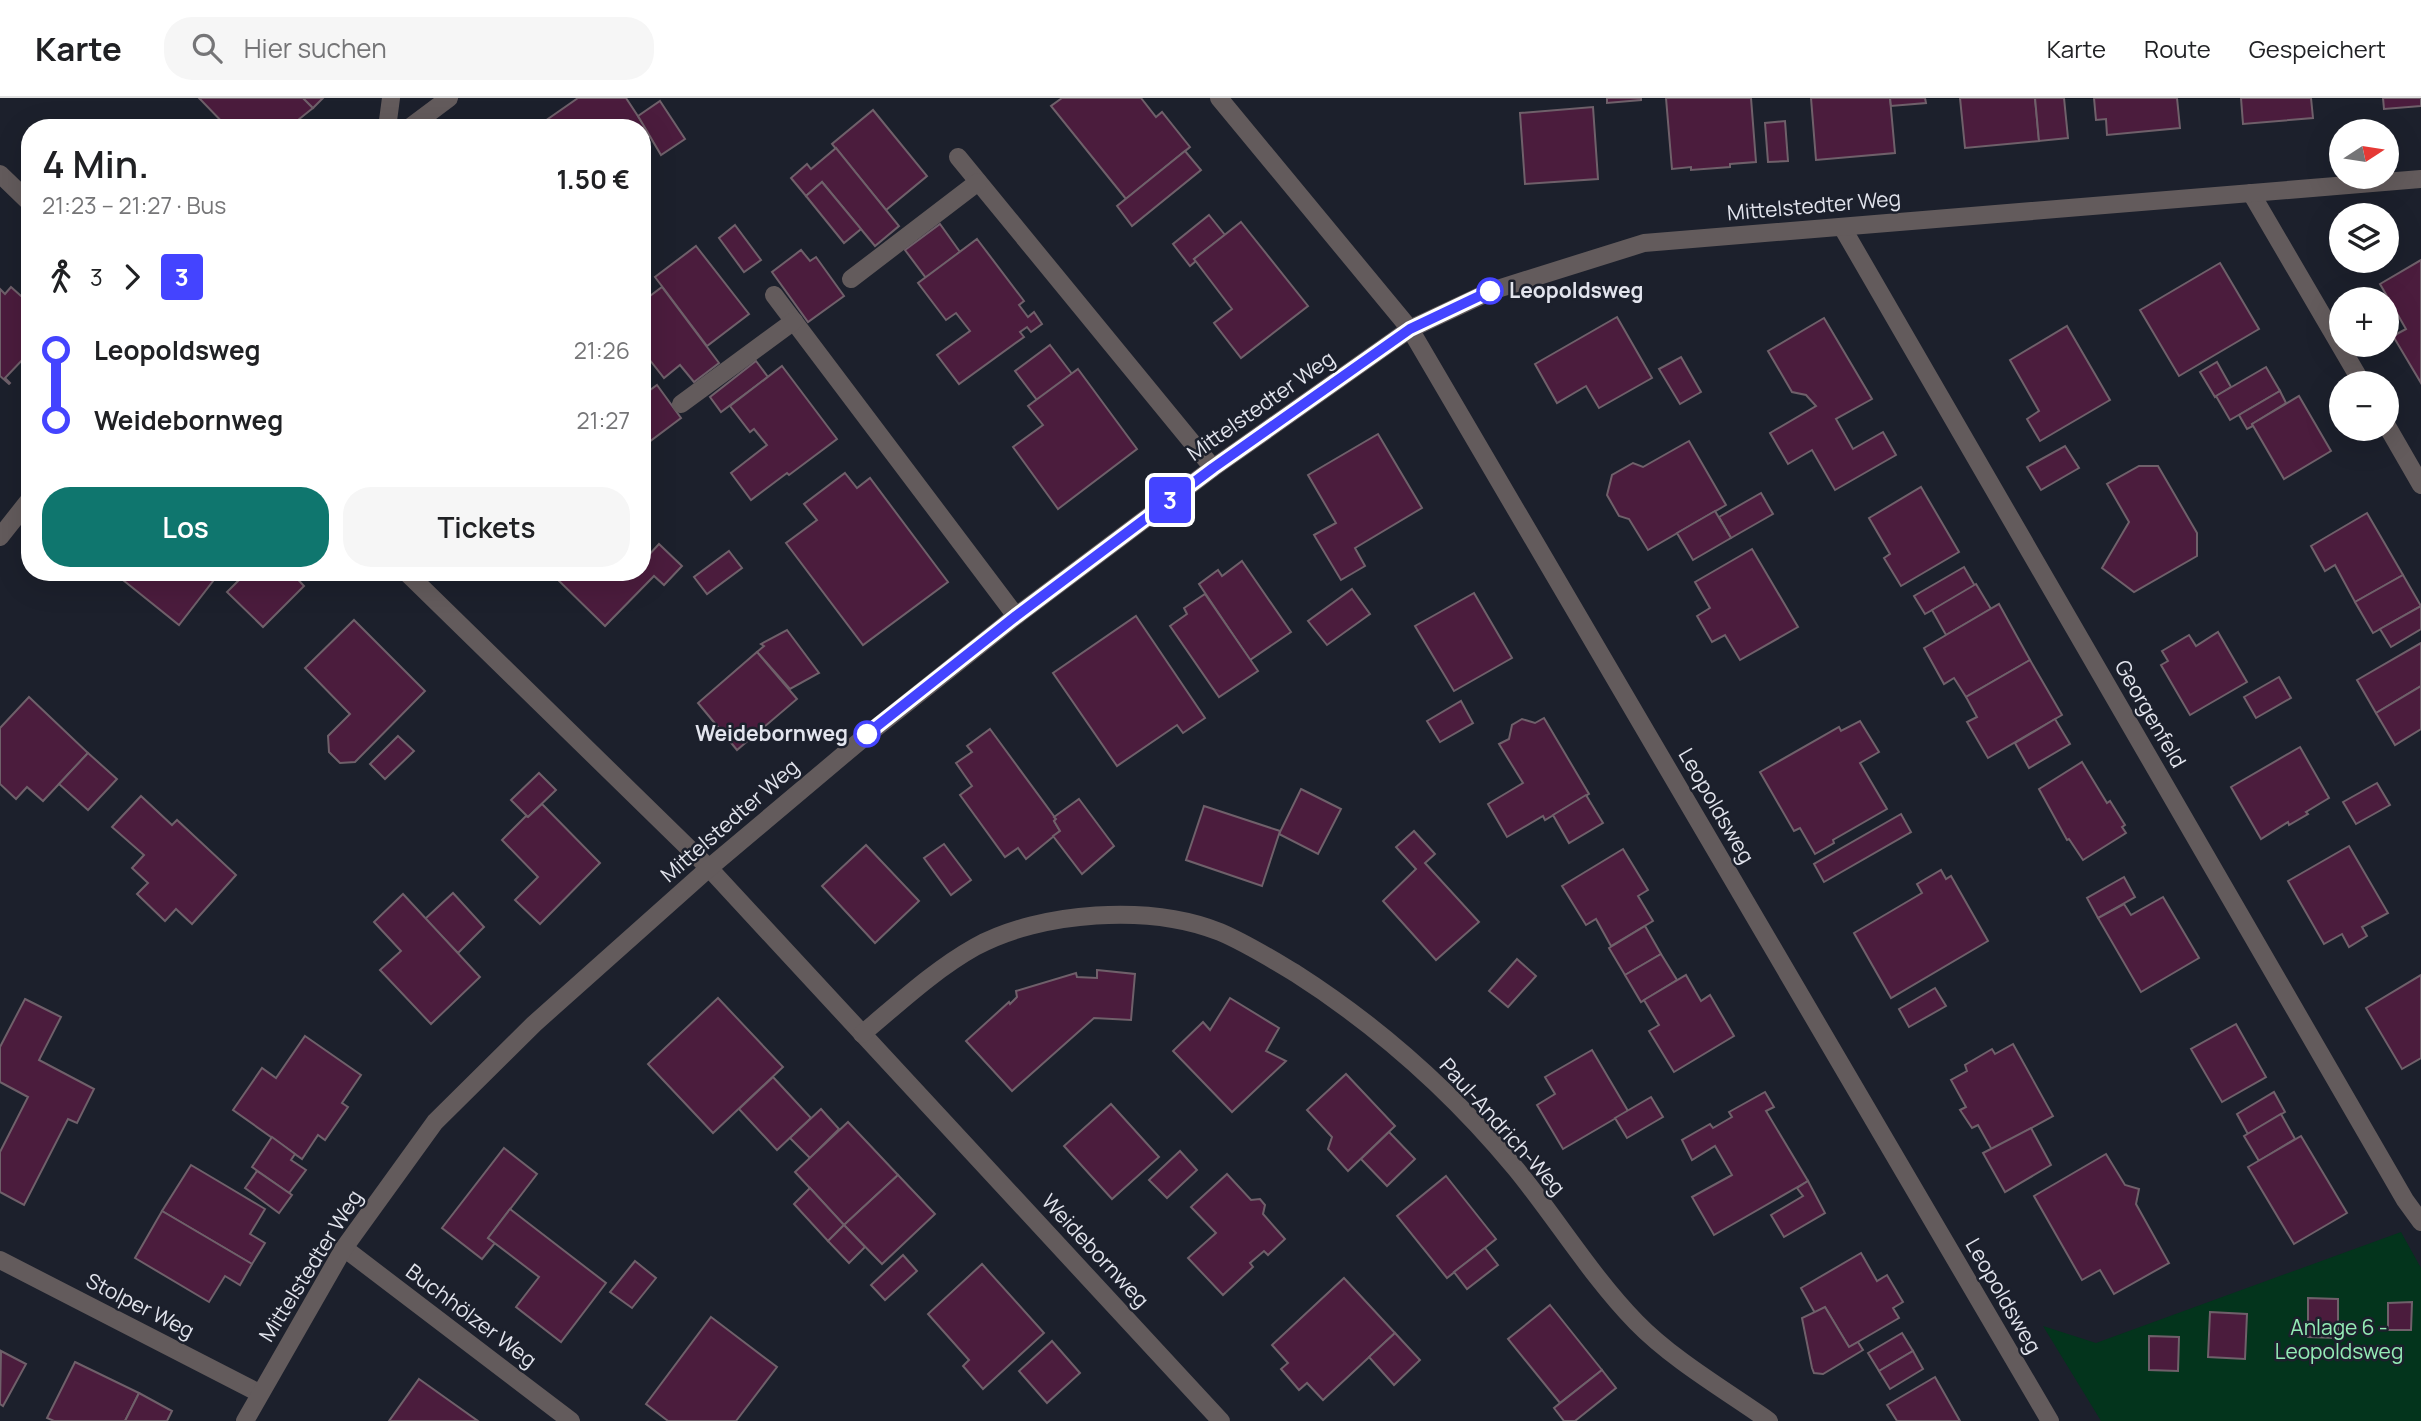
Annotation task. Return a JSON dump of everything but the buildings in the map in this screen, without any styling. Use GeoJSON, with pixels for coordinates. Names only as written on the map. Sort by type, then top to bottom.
{"type":"FeatureCollection","features":[{"type":"Feature","properties":{"kind":"street"},"geometry":{"type":"LineString","coordinates":[[388,119],[391,98]]}},
{"type":"Feature","properties":{"kind":"street"},"geometry":{"type":"LineString","coordinates":[[421,119],[450,98]]}},
{"type":"Feature","properties":{"kind":"street","name":"Leopoldsweg"},"geometry":{"type":"LineString","coordinates":[[1219,98],[1410,329],[2050,1421]]}},
{"type":"Feature","properties":{"kind":"street"},"geometry":{"type":"LineString","coordinates":[[958,157],[1213,468]]}},
{"type":"Feature","properties":{"kind":"street"},"geometry":{"type":"LineString","coordinates":[[0,174],[21,194]]}},
{"type":"Feature","properties":{"kind":"street","name":"Mittelstedter Weg"},"geometry":{"type":"LineString","coordinates":[[245,1421],[344,1248],[435,1122],[534,1024],[709,868],[867,734],[1016,616],[1213,468],[1410,329],[1490,291],[1644,243],[2421,179]]}},
{"type":"Feature","properties":{"kind":"street"},"geometry":{"type":"LineString","coordinates":[[851,278],[978,183]]}},
{"type":"Feature","properties":{"kind":"street"},"geometry":{"type":"LineString","coordinates":[[2251,193],[2355,371]]}},
{"type":"Feature","properties":{"kind":"street","name":"Georgenfeld"},"geometry":{"type":"LineString","coordinates":[[1842,227],[2398,1188],[2421,1222]]}},
{"type":"Feature","properties":{"kind":"street"},"geometry":{"type":"LineString","coordinates":[[775,295],[1016,616]]}},
{"type":"Feature","properties":{"kind":"street"},"geometry":{"type":"LineString","coordinates":[[681,404],[794,321]]}},
{"type":"Feature","properties":{"kind":"street"},"geometry":{"type":"LineString","coordinates":[[2396,441],[2421,485]]}},
{"type":"Feature","properties":{"kind":"street"},"geometry":{"type":"LineString","coordinates":[[0,537],[21,510]]}},
{"type":"Feature","properties":{"kind":"street","name":"Weidebornweg"},"geometry":{"type":"LineString","coordinates":[[415,581],[709,868],[1222,1421]]}},
{"type":"Feature","properties":{"kind":"street","name":"Paul-Andrich-Weg"},"geometry":{"type":"LineString","coordinates":[[862,1034],[944,968],[975,947],[1009,932],[1041,923],[1116,915],[1177,920],[1218,931],[1260,951],[1375,1028],[1455,1102],[1516,1169],[1635,1321],[1660,1344],[1769,1421]]}},
{"type":"Feature","properties":{"kind":"street","name":"Buchhölzer Weg"},"geometry":{"type":"LineString","coordinates":[[344,1248],[571,1421]]}},
{"type":"Feature","properties":{"kind":"street","name":"Stolper Weg"},"geometry":{"type":"LineString","coordinates":[[0,1260],[259,1393]]}},
{"type":"Feature","properties":{"kind":"green space","name":"Anlage 6 - Leopoldsweg"},"geometry":{"type":"Polygon","coordinates":[[[2401,1232],[2421,1268],[2421,1421],[2101,1421],[2043,1326],[2096,1343],[2401,1232]]]}},
{"type":"Feature","properties":{"kind":"bus line","name":"3"},"geometry":{"type":"LineString","coordinates":[[867,734],[1016,616],[1213,468],[1410,329],[1490,291]]}},
{"type":"Feature","properties":{"kind":"place","name":"Leopoldsweg"},"geometry":{"type":"Point","coordinates":[1490,291]}},
{"type":"Feature","properties":{"kind":"place","name":"Weidebornweg"},"geometry":{"type":"Point","coordinates":[867,734]}}]}
